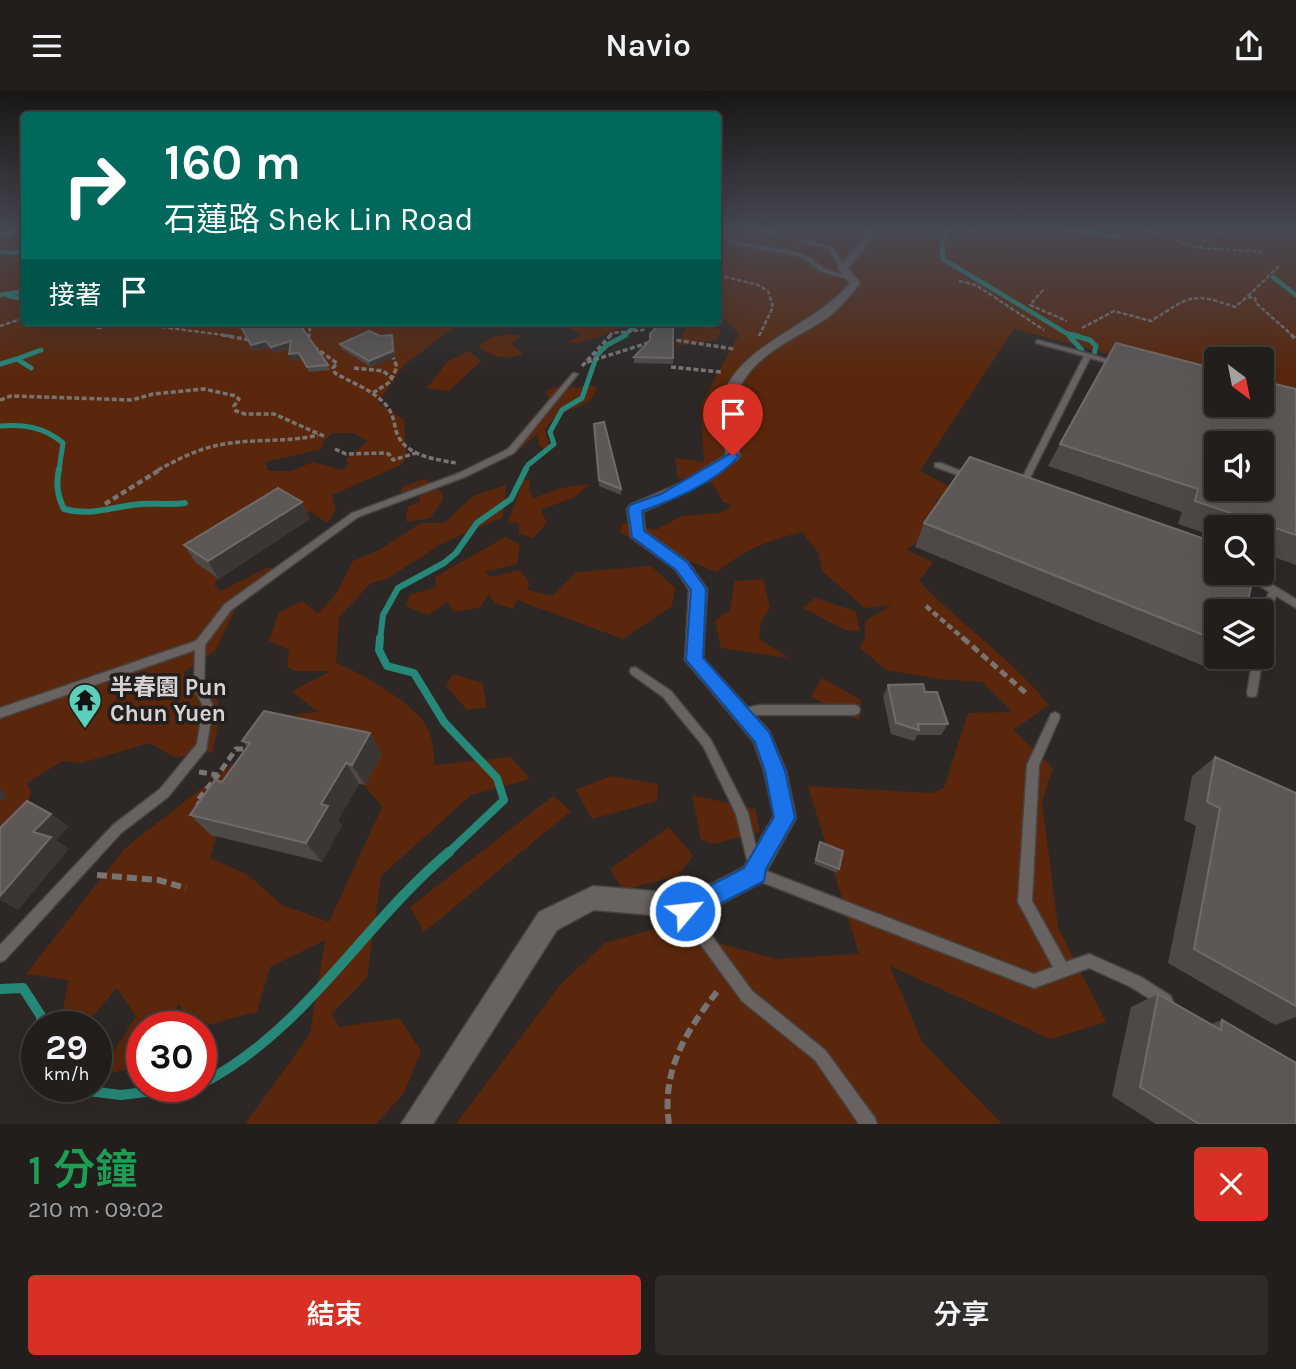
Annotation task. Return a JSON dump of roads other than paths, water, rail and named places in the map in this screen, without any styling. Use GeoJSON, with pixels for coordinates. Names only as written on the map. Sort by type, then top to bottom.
{"type":"FeatureCollection","features":[{"type":"Feature","properties":{"kind":"street"},"geometry":{"type":"LineString","coordinates":[[416,1124],[548,921],[593,898],[664,904],[685,911],[755,871],[785,818],[775,771],[762,737],[694,660],[698,589],[682,566],[637,533],[635,509],[666,498],[715,470],[733,456],[727,403],[745,365],[850,292],[855,283],[851,277]]}},
{"type":"Feature","properties":{"kind":"lane"},"geometry":{"type":"LineString","coordinates":[[1038,342],[1126,366]]}},
{"type":"Feature","properties":{"kind":"lane"},"geometry":{"type":"LineString","coordinates":[[1018,493],[1088,355]]}},
{"type":"Feature","properties":{"kind":"lane"},"geometry":{"type":"LineString","coordinates":[[0,713],[200,644],[228,607],[355,515],[477,468],[511,451],[575,374]]}},
{"type":"Feature","properties":{"kind":"lane"},"geometry":{"type":"LineString","coordinates":[[938,465],[984,481]]}},
{"type":"Feature","properties":{"kind":"lane"},"geometry":{"type":"LineString","coordinates":[[1007,489],[1031,497]]}},
{"type":"Feature","properties":{"kind":"lane"},"geometry":{"type":"LineString","coordinates":[[1265,585],[1296,604]]}},
{"type":"Feature","properties":{"kind":"lane"},"geometry":{"type":"LineString","coordinates":[[1270,599],[1274,591]]}},
{"type":"Feature","properties":{"kind":"lane"},"geometry":{"type":"LineString","coordinates":[[0,955],[117,829],[164,793],[202,746],[208,706],[200,688],[200,644]]}},
{"type":"Feature","properties":{"kind":"lane"},"geometry":{"type":"LineString","coordinates":[[1252,693],[1256,669]]}},
{"type":"Feature","properties":{"kind":"lane"},"geometry":{"type":"LineString","coordinates":[[635,671],[667,694],[707,743],[742,813],[755,871],[1034,981],[1089,961],[1136,982],[1182,1010]]}},
{"type":"Feature","properties":{"kind":"lane"},"geometry":{"type":"LineString","coordinates":[[741,713],[759,710],[855,710]]}},
{"type":"Feature","properties":{"kind":"lane"},"geometry":{"type":"LineString","coordinates":[[1055,717],[1032,765],[1025,902],[1063,971]]}},
{"type":"Feature","properties":{"kind":"lane"},"geometry":{"type":"LineString","coordinates":[[685,911],[747,996],[820,1055],[869,1124]]}},
{"type":"Feature","properties":{"kind":"waterway"},"geometry":{"type":"LineString","coordinates":[[973,277],[1066,333],[1078,336]]}},
{"type":"Feature","properties":{"kind":"waterway"},"geometry":{"type":"LineString","coordinates":[[1273,277],[1296,295]]}},
{"type":"Feature","properties":{"kind":"waterway"},"geometry":{"type":"LineString","coordinates":[[0,295],[21,292]]}},
{"type":"Feature","properties":{"kind":"waterway"},"geometry":{"type":"LineString","coordinates":[[8,296],[21,298]]}},
{"type":"Feature","properties":{"kind":"waterway"},"geometry":{"type":"LineString","coordinates":[[623,336],[636,326]]}},
{"type":"Feature","properties":{"kind":"waterway"},"geometry":{"type":"LineString","coordinates":[[525,470],[554,444],[550,432],[562,410],[582,398],[597,355],[607,345],[626,335]]}},
{"type":"Feature","properties":{"kind":"waterway"},"geometry":{"type":"LineString","coordinates":[[1072,335],[1090,340],[1096,346],[1094,354]]}},
{"type":"Feature","properties":{"kind":"waterway"},"geometry":{"type":"LineString","coordinates":[[1069,336],[1082,350]]}},
{"type":"Feature","properties":{"kind":"waterway"},"geometry":{"type":"LineString","coordinates":[[17,359],[41,350]]}},
{"type":"Feature","properties":{"kind":"waterway"},"geometry":{"type":"LineString","coordinates":[[0,364],[17,359]]}},
{"type":"Feature","properties":{"kind":"waterway"},"geometry":{"type":"LineString","coordinates":[[17,359],[31,368]]}},
{"type":"Feature","properties":{"kind":"waterway"},"geometry":{"type":"LineString","coordinates":[[0,426],[33,428],[49,433],[63,443],[59,470]]}},
{"type":"Feature","properties":{"kind":"waterway"},"geometry":{"type":"LineString","coordinates":[[59,469],[58,489],[64,509],[84,512],[141,504],[185,503]]}},
{"type":"Feature","properties":{"kind":"waterway"},"geometry":{"type":"LineString","coordinates":[[380,640],[383,615],[398,588],[444,563],[456,553],[477,523],[511,499],[526,469]]}},
{"type":"Feature","properties":{"kind":"waterway"},"geometry":{"type":"LineString","coordinates":[[380,638],[379,650],[387,666],[414,673],[444,722],[497,778],[504,800],[447,854]]}},
{"type":"Feature","properties":{"kind":"waterway"},"geometry":{"type":"LineString","coordinates":[[217,1074],[271,1036],[302,1007],[388,912],[449,852]]}},
{"type":"Feature","properties":{"kind":"waterway"},"geometry":{"type":"LineString","coordinates":[[0,989],[23,988],[38,1011]]}},
{"type":"Feature","properties":{"kind":"waterway"},"geometry":{"type":"LineString","coordinates":[[112,1094],[126,1094]]}},
{"type":"Feature","properties":{"kind":"place","name":"半春園 Pun Chun Yuen"},"geometry":{"type":"Point","coordinates":[85,730]}}]}
